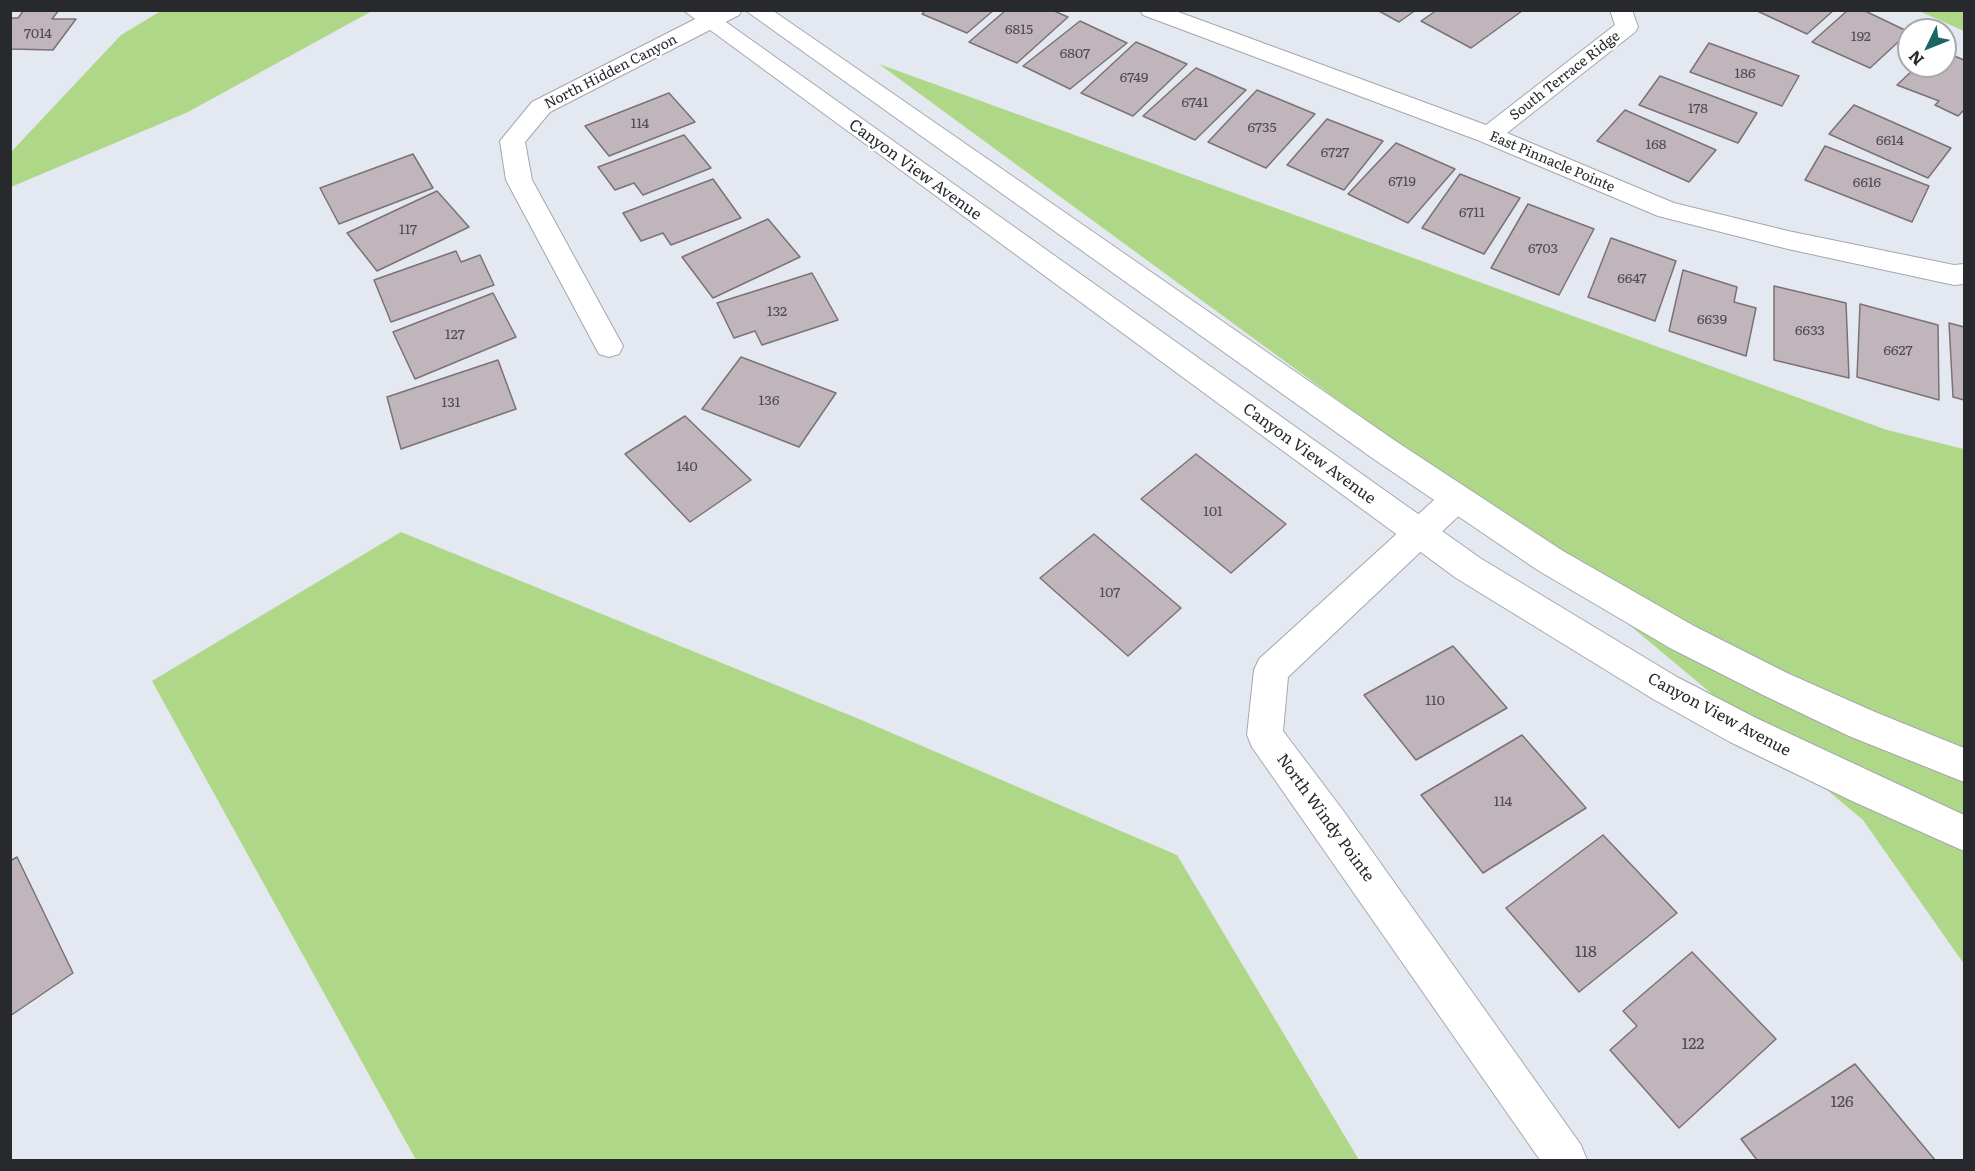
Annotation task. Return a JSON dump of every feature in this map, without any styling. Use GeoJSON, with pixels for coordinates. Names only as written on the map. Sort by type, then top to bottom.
{"type":"FeatureCollection","features":[{"type":"Feature","properties":{"kind":"street"},"geometry":{"type":"LineString","coordinates":[[756,10],[1456,500],[1551,561],[1682,637],[1862,724],[1965,765]]}},
{"type":"Feature","properties":{"kind":"street","name":"East Pinnacle Pointe"},"geometry":{"type":"LineString","coordinates":[[1151,10],[1489,135],[1666,210],[1788,240],[1954,275],[1965,274]]}},
{"type":"Feature","properties":{"kind":"street","name":"South Terrace Ridge"},"geometry":{"type":"LineString","coordinates":[[1489,135],[1628,27],[1621,10]]}},
{"type":"Feature","properties":{"kind":"street","name":"North Hidden Canyon"},"geometry":{"type":"LineString","coordinates":[[609,346],[519,180],[512,141],[541,107],[711,14]]}},
{"type":"Feature","properties":{"kind":"street","name":"Canyon View Avenue"},"geometry":{"type":"LineString","coordinates":[[711,14],[1419,535],[1565,629],[1665,688],[1743,730],[1865,789],[1965,833]]}},
{"type":"Feature","properties":{"kind":"street","name":"North Windy Pointe"},"geometry":{"type":"LineString","coordinates":[[1456,500],[1271,670],[1265,735],[1329,822],[1566,1161]]}},
{"type":"Feature","properties":{"kind":"green space"},"geometry":{"type":"Polygon","coordinates":[[[161,11],[372,11],[188,112],[11,187],[11,152],[121,35],[161,11]]]}},
{"type":"Feature","properties":{"kind":"green space"},"geometry":{"type":"Polygon","coordinates":[[[1919,11],[1964,11],[1964,31],[1957,28],[1957,18],[1935,18],[1919,11]]]}},
{"type":"Feature","properties":{"kind":"green space"},"geometry":{"type":"Polygon","coordinates":[[[879,64],[1887,430],[1964,449],[1964,964],[1863,820],[1518,532],[879,64]]]}},
{"type":"Feature","properties":{"kind":"green space"},"geometry":{"type":"Polygon","coordinates":[[[401,532],[859,719],[1177,855],[1359,1160],[416,1160],[152,681],[401,532]]]}},
{"type":"Feature","properties":{"kind":"building"},"geometry":{"type":"Polygon","coordinates":[[[24,10],[59,10],[52,19],[76,19],[53,50],[10,49],[10,18],[18,18],[24,10]]]}},
{"type":"Feature","properties":{"kind":"building"},"geometry":{"type":"Polygon","coordinates":[[[926,10],[994,10],[967,33],[922,14],[926,10]]]}},
{"type":"Feature","properties":{"kind":"building"},"geometry":{"type":"Polygon","coordinates":[[[1006,10],[1052,10],[1068,17],[1017,63],[969,42],[1006,10]]]}},
{"type":"Feature","properties":{"kind":"building"},"geometry":{"type":"Polygon","coordinates":[[[1377,10],[1416,10],[1399,22],[1377,10]]]}},
{"type":"Feature","properties":{"kind":"building"},"geometry":{"type":"Polygon","coordinates":[[[1437,10],[1522,11],[1471,48],[1421,21],[1437,10]]]}},
{"type":"Feature","properties":{"kind":"building"},"geometry":{"type":"Polygon","coordinates":[[[1755,10],[1834,10],[1807,34],[1755,10]]]}},
{"type":"Feature","properties":{"kind":"building"},"geometry":{"type":"Polygon","coordinates":[[[1848,10],[1863,10],[1897,26],[1897,43],[1870,68],[1812,42],[1848,10]]]}},
{"type":"Feature","properties":{"kind":"building"},"geometry":{"type":"Polygon","coordinates":[[[1080,21],[1127,43],[1070,89],[1023,66],[1080,21]]]}},
{"type":"Feature","properties":{"kind":"building"},"geometry":{"type":"Polygon","coordinates":[[[1136,42],[1187,64],[1133,116],[1081,93],[1136,42]]]}},
{"type":"Feature","properties":{"kind":"building"},"geometry":{"type":"Polygon","coordinates":[[[1709,43],[1799,76],[1782,106],[1690,72],[1709,43]]]}},
{"type":"Feature","properties":{"kind":"building"},"geometry":{"type":"Polygon","coordinates":[[[1957,57],[1964,60],[1964,110],[1958,116],[1935,105],[1939,101],[1897,85],[1904,78],[1957,78],[1957,57]]]}},
{"type":"Feature","properties":{"kind":"building"},"geometry":{"type":"Polygon","coordinates":[[[1196,68],[1246,90],[1195,140],[1143,116],[1196,68]]]}},
{"type":"Feature","properties":{"kind":"building"},"geometry":{"type":"Polygon","coordinates":[[[1660,76],[1757,113],[1738,143],[1639,105],[1660,76]]]}},
{"type":"Feature","properties":{"kind":"building"},"geometry":{"type":"Polygon","coordinates":[[[1257,90],[1315,114],[1266,168],[1208,142],[1257,90]]]}},
{"type":"Feature","properties":{"kind":"building"},"geometry":{"type":"Polygon","coordinates":[[[669,93],[695,122],[609,156],[585,126],[669,93]]]}},
{"type":"Feature","properties":{"kind":"building"},"geometry":{"type":"Polygon","coordinates":[[[1854,105],[1951,148],[1928,178],[1829,134],[1854,105]]]}},
{"type":"Feature","properties":{"kind":"building"},"geometry":{"type":"Polygon","coordinates":[[[1625,110],[1716,150],[1689,182],[1597,141],[1625,110]]]}},
{"type":"Feature","properties":{"kind":"building"},"geometry":{"type":"Polygon","coordinates":[[[1327,119],[1383,141],[1344,190],[1287,165],[1327,119]]]}},
{"type":"Feature","properties":{"kind":"building"},"geometry":{"type":"Polygon","coordinates":[[[684,135],[711,168],[643,195],[634,183],[615,190],[598,167],[684,135]]]}},
{"type":"Feature","properties":{"kind":"building"},"geometry":{"type":"Polygon","coordinates":[[[1396,143],[1455,169],[1408,223],[1348,194],[1396,143]]]}},
{"type":"Feature","properties":{"kind":"building"},"geometry":{"type":"Polygon","coordinates":[[[1825,146],[1929,186],[1912,222],[1805,180],[1825,146]]]}},
{"type":"Feature","properties":{"kind":"building"},"geometry":{"type":"Polygon","coordinates":[[[413,154],[433,188],[339,224],[320,188],[413,154]]]}},
{"type":"Feature","properties":{"kind":"building"},"geometry":{"type":"Polygon","coordinates":[[[1460,174],[1520,198],[1484,254],[1422,228],[1460,174]]]}},
{"type":"Feature","properties":{"kind":"building"},"geometry":{"type":"Polygon","coordinates":[[[713,179],[741,218],[671,245],[663,233],[641,241],[623,213],[713,179]]]}},
{"type":"Feature","properties":{"kind":"building"},"geometry":{"type":"Polygon","coordinates":[[[437,191],[469,227],[377,271],[347,233],[437,191]]]}},
{"type":"Feature","properties":{"kind":"building"},"geometry":{"type":"Polygon","coordinates":[[[1528,204],[1594,229],[1559,295],[1491,268],[1528,204]]]}},
{"type":"Feature","properties":{"kind":"building"},"geometry":{"type":"Polygon","coordinates":[[[768,219],[800,257],[713,298],[682,257],[768,219]]]}},
{"type":"Feature","properties":{"kind":"building"},"geometry":{"type":"Polygon","coordinates":[[[1611,238],[1676,261],[1655,321],[1588,297],[1611,238]]]}},
{"type":"Feature","properties":{"kind":"building"},"geometry":{"type":"Polygon","coordinates":[[[456,251],[461,262],[480,255],[494,285],[391,322],[374,280],[456,251]]]}},
{"type":"Feature","properties":{"kind":"building"},"geometry":{"type":"Polygon","coordinates":[[[1683,270],[1737,287],[1734,302],[1756,308],[1746,356],[1669,331],[1683,270]]]}},
{"type":"Feature","properties":{"kind":"building"},"geometry":{"type":"Polygon","coordinates":[[[812,273],[838,320],[762,345],[755,331],[734,338],[717,303],[812,273]]]}},
{"type":"Feature","properties":{"kind":"building"},"geometry":{"type":"Polygon","coordinates":[[[1774,286],[1846,303],[1849,378],[1774,360],[1774,286]]]}},
{"type":"Feature","properties":{"kind":"building"},"geometry":{"type":"Polygon","coordinates":[[[493,293],[516,337],[415,379],[393,332],[493,293]]]}},
{"type":"Feature","properties":{"kind":"building"},"geometry":{"type":"Polygon","coordinates":[[[1860,304],[1938,325],[1939,400],[1857,377],[1860,304]]]}},
{"type":"Feature","properties":{"kind":"building"},"geometry":{"type":"Polygon","coordinates":[[[1949,323],[1964,327],[1964,400],[1953,397],[1949,323]]]}},
{"type":"Feature","properties":{"kind":"building"},"geometry":{"type":"Polygon","coordinates":[[[741,357],[836,393],[799,447],[702,409],[741,357]]]}},
{"type":"Feature","properties":{"kind":"building"},"geometry":{"type":"Polygon","coordinates":[[[498,360],[516,409],[401,449],[387,397],[498,360]]]}},
{"type":"Feature","properties":{"kind":"building"},"geometry":{"type":"Polygon","coordinates":[[[685,416],[751,480],[690,522],[625,454],[685,416]]]}},
{"type":"Feature","properties":{"kind":"building"},"geometry":{"type":"Polygon","coordinates":[[[1196,454],[1286,524],[1231,573],[1141,499],[1196,454]]]}},
{"type":"Feature","properties":{"kind":"building"},"geometry":{"type":"Polygon","coordinates":[[[1094,534],[1181,608],[1128,656],[1040,578],[1094,534]]]}},
{"type":"Feature","properties":{"kind":"building"},"geometry":{"type":"Polygon","coordinates":[[[1453,646],[1507,708],[1416,760],[1364,695],[1453,646]]]}},
{"type":"Feature","properties":{"kind":"building"},"geometry":{"type":"Polygon","coordinates":[[[1522,735],[1586,808],[1483,873],[1421,795],[1522,735]]]}},
{"type":"Feature","properties":{"kind":"building"},"geometry":{"type":"Polygon","coordinates":[[[1603,835],[1677,913],[1579,992],[1506,908],[1603,835]]]}},
{"type":"Feature","properties":{"kind":"building"},"geometry":{"type":"Polygon","coordinates":[[[17,857],[73,973],[10,1016],[10,861],[17,857]]]}},
{"type":"Feature","properties":{"kind":"building"},"geometry":{"type":"Polygon","coordinates":[[[1692,952],[1776,1039],[1679,1128],[1610,1050],[1637,1026],[1623,1011],[1692,952]]]}},
{"type":"Feature","properties":{"kind":"building"},"geometry":{"type":"Polygon","coordinates":[[[1855,1064],[1935,1160],[1757,1160],[1741,1139],[1855,1064]]]}}]}
